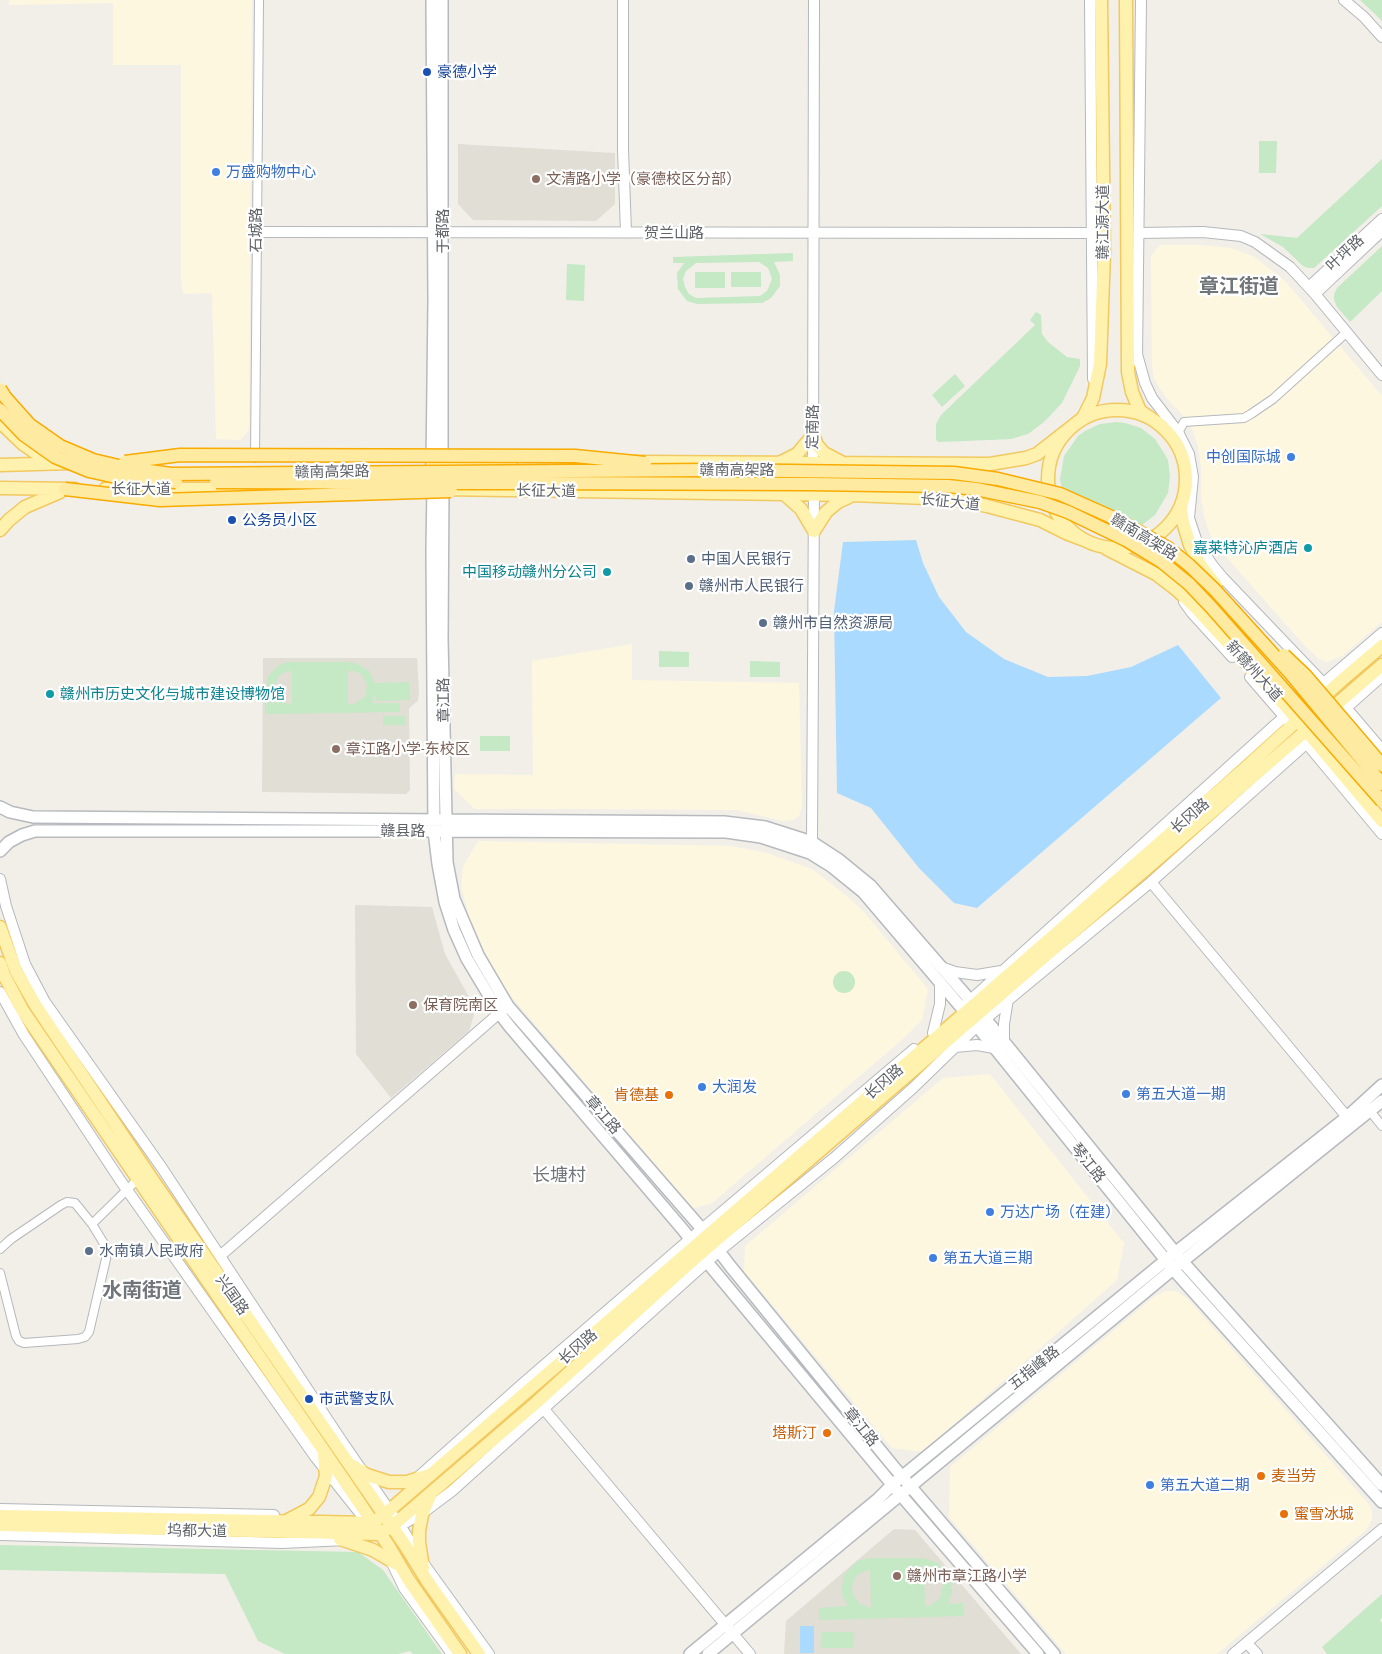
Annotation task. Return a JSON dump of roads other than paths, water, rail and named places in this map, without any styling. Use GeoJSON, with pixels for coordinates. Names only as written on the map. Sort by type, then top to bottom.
{"type":"FeatureCollection","features":[{"type":"Feature","properties":{"kind":"highway","name":"赣南高架路"},"geometry":{"type":"LineString","coordinates":[[0,389],[30,425],[60,446],[93,460],[127,468],[171,474],[707,470],[954,473],[1028,485],[1060,494],[1116,519],[1168,548],[1189,565],[1215,590],[1290,673],[1382,784]]}},
{"type":"Feature","properties":{"kind":"highway","name":"赣南高架路"},"geometry":{"type":"LineString","coordinates":[[0,410],[24,435],[55,457],[89,471],[125,479],[180,482],[948,486],[976,489],[1040,502],[1068,512],[1126,540],[1162,562],[1189,584],[1211,607],[1291,715],[1382,801]]}},
{"type":"Feature","properties":{"kind":"highway"},"geometry":{"type":"LineString","coordinates":[[125,462],[180,455],[575,456],[707,470]]}},
{"type":"Feature","properties":{"kind":"highway"},"geometry":{"type":"LineString","coordinates":[[65,489],[160,500],[406,494],[595,484]]}},
{"type":"Feature","properties":{"kind":"highway"},"geometry":{"type":"LineString","coordinates":[[1215,590],[1305,675],[1382,765]]}},
{"type":"Feature","properties":{"kind":"highway"},"geometry":{"type":"LineString","coordinates":[[1291,715],[1382,811]]}},
{"type":"Feature","properties":{"kind":"main road","name":"于都路"},"geometry":{"type":"LineString","coordinates":[[432,0],[438,232]]}},
{"type":"Feature","properties":{"kind":"main road","name":"于都路"},"geometry":{"type":"LineString","coordinates":[[437,462],[442,0]]}},
{"type":"Feature","properties":{"kind":"main road","name":"赣江源大道"},"geometry":{"type":"LineString","coordinates":[[1066,432],[1083,418],[1094,398],[1100,364],[1104,252],[1101,0]]}},
{"type":"Feature","properties":{"kind":"main road","name":"赣江源大道"},"geometry":{"type":"LineString","coordinates":[[1126,0],[1128,362],[1130,382],[1140,411],[1162,426]]}},
{"type":"Feature","properties":{"kind":"main road"},"geometry":{"type":"LineString","coordinates":[[1066,432],[1053,453],[1049,465],[1049,490],[1054,508],[1064,524],[1084,540],[1104,547],[1131,547],[1144,543],[1156,536],[1175,517],[1185,491],[1184,464],[1176,436],[1139,413],[1113,410],[1100,412],[1076,423]]}},
{"type":"Feature","properties":{"kind":"main road"},"geometry":{"type":"LineString","coordinates":[[0,422],[15,438],[32,451],[62,464]]}},
{"type":"Feature","properties":{"kind":"main road","name":"长征大道"},"geometry":{"type":"LineString","coordinates":[[0,465],[255,460],[961,465],[1000,463],[1037,454],[1066,432]]}},
{"type":"Feature","properties":{"kind":"main road"},"geometry":{"type":"LineString","coordinates":[[780,463],[797,454],[812,435],[821,449],[829,456],[839,461],[850,463]]}},
{"type":"Feature","properties":{"kind":"main road","name":"章江路"},"geometry":{"type":"LineString","coordinates":[[437,462],[447,819],[446,862],[454,900],[504,1010],[710,1240],[897,1480],[900,1494],[1038,1654]]}},
{"type":"Feature","properties":{"kind":"main road","name":"长征大道"},"geometry":{"type":"LineString","coordinates":[[0,488],[438,489],[852,495],[951,499],[1040,520],[1084,540]]}},
{"type":"Feature","properties":{"kind":"main road"},"geometry":{"type":"LineString","coordinates":[[0,530],[9,520],[25,508],[65,489]]}},
{"type":"Feature","properties":{"kind":"main road","name":"章江路"},"geometry":{"type":"LineString","coordinates":[[438,489],[432,560],[434,825],[438,864],[445,902],[454,930],[467,959],[504,1010],[698,1250],[897,1480],[910,1486],[1054,1654]]}},
{"type":"Feature","properties":{"kind":"main road","name":"新赣州大道"},"geometry":{"type":"LineString","coordinates":[[1185,491],[1181,510],[1183,522],[1190,545],[1202,566],[1216,585],[1316,696],[1382,775]]}},
{"type":"Feature","properties":{"kind":"main road"},"geometry":{"type":"LineString","coordinates":[[784,494],[801,509],[814,531]]}},
{"type":"Feature","properties":{"kind":"main road"},"geometry":{"type":"LineString","coordinates":[[814,531],[821,518],[831,506],[852,495]]}},
{"type":"Feature","properties":{"kind":"main road","name":"新赣州大道"},"geometry":{"type":"LineString","coordinates":[[1104,547],[1144,568],[1177,590],[1196,608],[1291,715],[1306,737],[1382,821]]}},
{"type":"Feature","properties":{"kind":"main road","name":"长冈路"},"geometry":{"type":"LineString","coordinates":[[973,1013],[1291,715],[1382,646]]}},
{"type":"Feature","properties":{"kind":"main road","name":"长冈路"},"geometry":{"type":"LineString","coordinates":[[385,1512],[710,1240],[973,1013],[1306,737],[1382,665]]}},
{"type":"Feature","properties":{"kind":"main road","name":"赣县路"},"geometry":{"type":"LineString","coordinates":[[0,807],[10,812],[33,817],[434,825],[446,832],[726,832],[811,847]]}},
{"type":"Feature","properties":{"kind":"main road","name":"赣县路"},"geometry":{"type":"LineString","coordinates":[[0,851],[9,842],[35,831],[434,825],[447,819],[724,822],[765,828],[811,847]]}},
{"type":"Feature","properties":{"kind":"main road","name":"琴江路"},"geometry":{"type":"LineString","coordinates":[[811,847],[838,858],[871,886],[941,967],[973,1013],[1170,1265],[1382,1502]]}},
{"type":"Feature","properties":{"kind":"main road","name":"琴江路"},"geometry":{"type":"LineString","coordinates":[[811,847],[863,892],[940,982],[973,1013]]}},
{"type":"Feature","properties":{"kind":"main road","name":"兴国路"},"geometry":{"type":"LineString","coordinates":[[0,927],[16,971],[36,1006],[152,1179],[348,1462],[396,1526],[428,1582],[478,1654]]}},
{"type":"Feature","properties":{"kind":"main road","name":"兴国路"},"geometry":{"type":"LineString","coordinates":[[1,972],[24,1011],[460,1654]]}},
{"type":"Feature","properties":{"kind":"main road","name":"琴江路"},"geometry":{"type":"LineString","coordinates":[[999,1045],[1179,1257],[1382,1485]]}},
{"type":"Feature","properties":{"kind":"main road","name":"五指峰路"},"geometry":{"type":"LineString","coordinates":[[708,1654],[910,1486],[1382,1086]]}},
{"type":"Feature","properties":{"kind":"main road","name":"五指峰路"},"geometry":{"type":"LineString","coordinates":[[1179,1257],[1382,1101]]}},
{"type":"Feature","properties":{"kind":"main road","name":"长冈路"},"geometry":{"type":"LineString","coordinates":[[396,1526],[434,1490],[537,1402],[698,1250]]}},
{"type":"Feature","properties":{"kind":"main road","name":"五指峰路"},"geometry":{"type":"LineString","coordinates":[[690,1654],[878,1499],[897,1480],[1170,1265]]}},
{"type":"Feature","properties":{"kind":"main road"},"geometry":{"type":"LineString","coordinates":[[281,1522],[298,1516],[309,1509],[318,1497],[324,1483],[326,1470],[326,1462],[321,1448]]}},
{"type":"Feature","properties":{"kind":"main road"},"geometry":{"type":"LineString","coordinates":[[348,1462],[365,1474],[389,1482],[414,1480],[433,1473]]}},
{"type":"Feature","properties":{"kind":"main road"},"geometry":{"type":"LineString","coordinates":[[428,1582],[421,1560],[419,1534],[425,1506],[434,1490]]}},
{"type":"Feature","properties":{"kind":"main road"},"geometry":{"type":"LineString","coordinates":[[373,1528],[385,1512]]}},
{"type":"Feature","properties":{"kind":"main road","name":"坞都大道"},"geometry":{"type":"LineString","coordinates":[[0,1516],[281,1522],[373,1528]]}},
{"type":"Feature","properties":{"kind":"main road","name":"坞都大道"},"geometry":{"type":"LineString","coordinates":[[0,1526],[296,1533],[373,1528]]}},
{"type":"Feature","properties":{"kind":"main road"},"geometry":{"type":"LineString","coordinates":[[373,1528],[396,1526]]}},
{"type":"Feature","properties":{"kind":"main road"},"geometry":{"type":"LineString","coordinates":[[296,1533],[322,1535],[345,1540],[373,1550],[396,1563],[408,1579]]}},
{"type":"Feature","properties":{"kind":"street","name":"石城路"},"geometry":{"type":"LineString","coordinates":[[255,460],[259,0]]}},
{"type":"Feature","properties":{"kind":"street"},"geometry":{"type":"LineString","coordinates":[[623,0],[623,131],[626,232]]}},
{"type":"Feature","properties":{"kind":"street","name":"定南路"},"geometry":{"type":"LineString","coordinates":[[811,847],[814,531],[812,435],[814,0]]}},
{"type":"Feature","properties":{"kind":"street"},"geometry":{"type":"LineString","coordinates":[[1090,0],[1094,398]]}},
{"type":"Feature","properties":{"kind":"street"},"geometry":{"type":"LineString","coordinates":[[1136,402],[1141,0]]}},
{"type":"Feature","properties":{"kind":"street"},"geometry":{"type":"LineString","coordinates":[[1344,0],[1364,17],[1382,37]]}},
{"type":"Feature","properties":{"kind":"street","name":"叶坪路"},"geometry":{"type":"LineString","coordinates":[[1312,290],[1382,219]]}},
{"type":"Feature","properties":{"kind":"street","name":"叶坪路"},"geometry":{"type":"LineString","coordinates":[[1312,290],[1382,231]]}},
{"type":"Feature","properties":{"kind":"street","name":"贺兰山路"},"geometry":{"type":"LineString","coordinates":[[256,232],[1093,233]]}},
{"type":"Feature","properties":{"kind":"street"},"geometry":{"type":"LineString","coordinates":[[1139,232],[1203,232],[1241,236],[1268,250],[1290,267],[1312,290],[1382,375]]}},
{"type":"Feature","properties":{"kind":"street"},"geometry":{"type":"LineString","coordinates":[[1176,436],[1184,422],[1244,418],[1251,414],[1273,399],[1346,333]]}},
{"type":"Feature","properties":{"kind":"street"},"geometry":{"type":"LineString","coordinates":[[1137,354],[1145,384],[1152,398],[1176,436],[1185,443],[1192,465],[1189,518],[1197,542],[1223,578],[1327,686],[1382,750]]}},
{"type":"Feature","properties":{"kind":"street"},"geometry":{"type":"LineString","coordinates":[[1327,686],[1382,633]]}},
{"type":"Feature","properties":{"kind":"street"},"geometry":{"type":"LineString","coordinates":[[1342,704],[1382,676]]}},
{"type":"Feature","properties":{"kind":"street"},"geometry":{"type":"LineString","coordinates":[[710,1240],[834,1158],[913,1088],[955,1047],[973,1013],[1002,971],[1291,715]]}},
{"type":"Feature","properties":{"kind":"street"},"geometry":{"type":"LineString","coordinates":[[0,879],[6,906],[25,964],[45,1002],[162,1168],[365,1474],[385,1512],[414,1480],[520,1386],[710,1240],[933,1033],[973,1013],[1008,999],[1151,882],[1246,798],[1306,737],[1382,834]]}},
{"type":"Feature","properties":{"kind":"street"},"geometry":{"type":"LineString","coordinates":[[1151,882],[1347,1117]]}},
{"type":"Feature","properties":{"kind":"street"},"geometry":{"type":"LineString","coordinates":[[941,967],[955,972],[977,975],[1002,971]]}},
{"type":"Feature","properties":{"kind":"street"},"geometry":{"type":"LineString","coordinates":[[933,1033],[940,1004],[940,982]]}},
{"type":"Feature","properties":{"kind":"street"},"geometry":{"type":"LineString","coordinates":[[0,992],[24,1034],[127,1190],[326,1470],[373,1528],[404,1588],[452,1654]]}},
{"type":"Feature","properties":{"kind":"street"},"geometry":{"type":"LineString","coordinates":[[955,1047],[999,1045],[1008,999]]}},
{"type":"Feature","properties":{"kind":"street"},"geometry":{"type":"LineString","coordinates":[[220,1256],[504,1010]]}},
{"type":"Feature","properties":{"kind":"street"},"geometry":{"type":"LineString","coordinates":[[1370,1111],[1382,1126]]}},
{"type":"Feature","properties":{"kind":"street"},"geometry":{"type":"LineString","coordinates":[[92,1224],[138,1179]]}},
{"type":"Feature","properties":{"kind":"street"},"geometry":{"type":"LineString","coordinates":[[0,1249],[11,1239],[68,1202],[75,1202],[92,1224],[106,1247],[106,1259],[89,1332],[85,1337],[24,1343],[20,1341],[16,1336],[0,1273]]}},
{"type":"Feature","properties":{"kind":"street"},"geometry":{"type":"LineString","coordinates":[[489,1654],[396,1526],[424,1512],[452,1491],[543,1408],[698,1250]]}},
{"type":"Feature","properties":{"kind":"street"},"geometry":{"type":"LineString","coordinates":[[543,1408],[750,1654]]}},
{"type":"Feature","properties":{"kind":"street"},"geometry":{"type":"LineString","coordinates":[[0,1509],[298,1516],[373,1528]]}},
{"type":"Feature","properties":{"kind":"street"},"geometry":{"type":"LineString","coordinates":[[0,1535],[272,1543],[345,1540],[373,1528]]}},
{"type":"Feature","properties":{"kind":"street"},"geometry":{"type":"LineString","coordinates":[[1233,1654],[1382,1528]]}},
{"type":"Feature","properties":{"kind":"street"},"geometry":{"type":"LineString","coordinates":[[1248,1643],[1257,1654]]}},
{"type":"Feature","properties":{"kind":"water"},"geometry":{"type":"Polygon","coordinates":[[[916,540],[923,563],[939,597],[966,632],[1004,659],[1048,677],[1087,676],[1131,667],[1178,645],[1221,698],[977,908],[954,903],[919,868],[871,808],[837,793],[834,611],[843,542],[916,540]]]}},
{"type":"Feature","properties":{"kind":"water"},"geometry":{"type":"Polygon","coordinates":[[[800,1626],[814,1626],[814,1653],[800,1653],[800,1626]]]}},
{"type":"Feature","properties":{"kind":"place","name":"豪德小学"},"geometry":{"type":"Point","coordinates":[427,72]}},
{"type":"Feature","properties":{"kind":"place","name":"万盛购物中心"},"geometry":{"type":"Point","coordinates":[216,172]}},
{"type":"Feature","properties":{"kind":"place","name":"文清路小学（豪德校区分部）"},"geometry":{"type":"Point","coordinates":[536,179]}},
{"type":"Feature","properties":{"kind":"place","name":"中创国际城"},"geometry":{"type":"Point","coordinates":[1291,457]}},
{"type":"Feature","properties":{"kind":"place","name":"公务员小区"},"geometry":{"type":"Point","coordinates":[232,520]}},
{"type":"Feature","properties":{"kind":"place","name":"嘉莱特沁庐酒店"},"geometry":{"type":"Point","coordinates":[1308,548]}},
{"type":"Feature","properties":{"kind":"place","name":"中国人民银行"},"geometry":{"type":"Point","coordinates":[691,559]}},
{"type":"Feature","properties":{"kind":"place","name":"中国移动赣州分公司"},"geometry":{"type":"Point","coordinates":[607,572]}},
{"type":"Feature","properties":{"kind":"place","name":"赣州市人民银行"},"geometry":{"type":"Point","coordinates":[689,586]}},
{"type":"Feature","properties":{"kind":"place","name":"赣州市自然资源局"},"geometry":{"type":"Point","coordinates":[763,623]}},
{"type":"Feature","properties":{"kind":"place","name":"赣州市历史文化与城市建设博物馆"},"geometry":{"type":"Point","coordinates":[50,694]}},
{"type":"Feature","properties":{"kind":"place","name":"章江路小学-东校区"},"geometry":{"type":"Point","coordinates":[336,749]}},
{"type":"Feature","properties":{"kind":"place","name":"保育院南区"},"geometry":{"type":"Point","coordinates":[413,1005]}},
{"type":"Feature","properties":{"kind":"place","name":"大润发"},"geometry":{"type":"Point","coordinates":[702,1087]}},
{"type":"Feature","properties":{"kind":"place","name":"第五大道一期"},"geometry":{"type":"Point","coordinates":[1126,1094]}},
{"type":"Feature","properties":{"kind":"place","name":"肯德基"},"geometry":{"type":"Point","coordinates":[669,1095]}},
{"type":"Feature","properties":{"kind":"place","name":"万达广场（在建）"},"geometry":{"type":"Point","coordinates":[990,1212]}},
{"type":"Feature","properties":{"kind":"place","name":"水南镇人民政府"},"geometry":{"type":"Point","coordinates":[89,1251]}},
{"type":"Feature","properties":{"kind":"place","name":"第五大道三期"},"geometry":{"type":"Point","coordinates":[933,1258]}},
{"type":"Feature","properties":{"kind":"place","name":"市武警支队"},"geometry":{"type":"Point","coordinates":[309,1399]}},
{"type":"Feature","properties":{"kind":"place","name":"塔斯汀"},"geometry":{"type":"Point","coordinates":[827,1433]}},
{"type":"Feature","properties":{"kind":"place","name":"麦当劳"},"geometry":{"type":"Point","coordinates":[1261,1476]}},
{"type":"Feature","properties":{"kind":"place","name":"第五大道二期"},"geometry":{"type":"Point","coordinates":[1150,1485]}},
{"type":"Feature","properties":{"kind":"place","name":"蜜雪冰城"},"geometry":{"type":"Point","coordinates":[1284,1514]}},
{"type":"Feature","properties":{"kind":"place","name":"赣州市章江路小学"},"geometry":{"type":"Point","coordinates":[897,1576]}},
{"type":"Feature","properties":{"kind":"district","name":"章江街道"},"geometry":{"type":"Point","coordinates":[1239,287]}},
{"type":"Feature","properties":{"kind":"district","name":"长塘村"},"geometry":{"type":"Point","coordinates":[559,1175]}},
{"type":"Feature","properties":{"kind":"district","name":"水南街道"},"geometry":{"type":"Point","coordinates":[142,1291]}}]}
